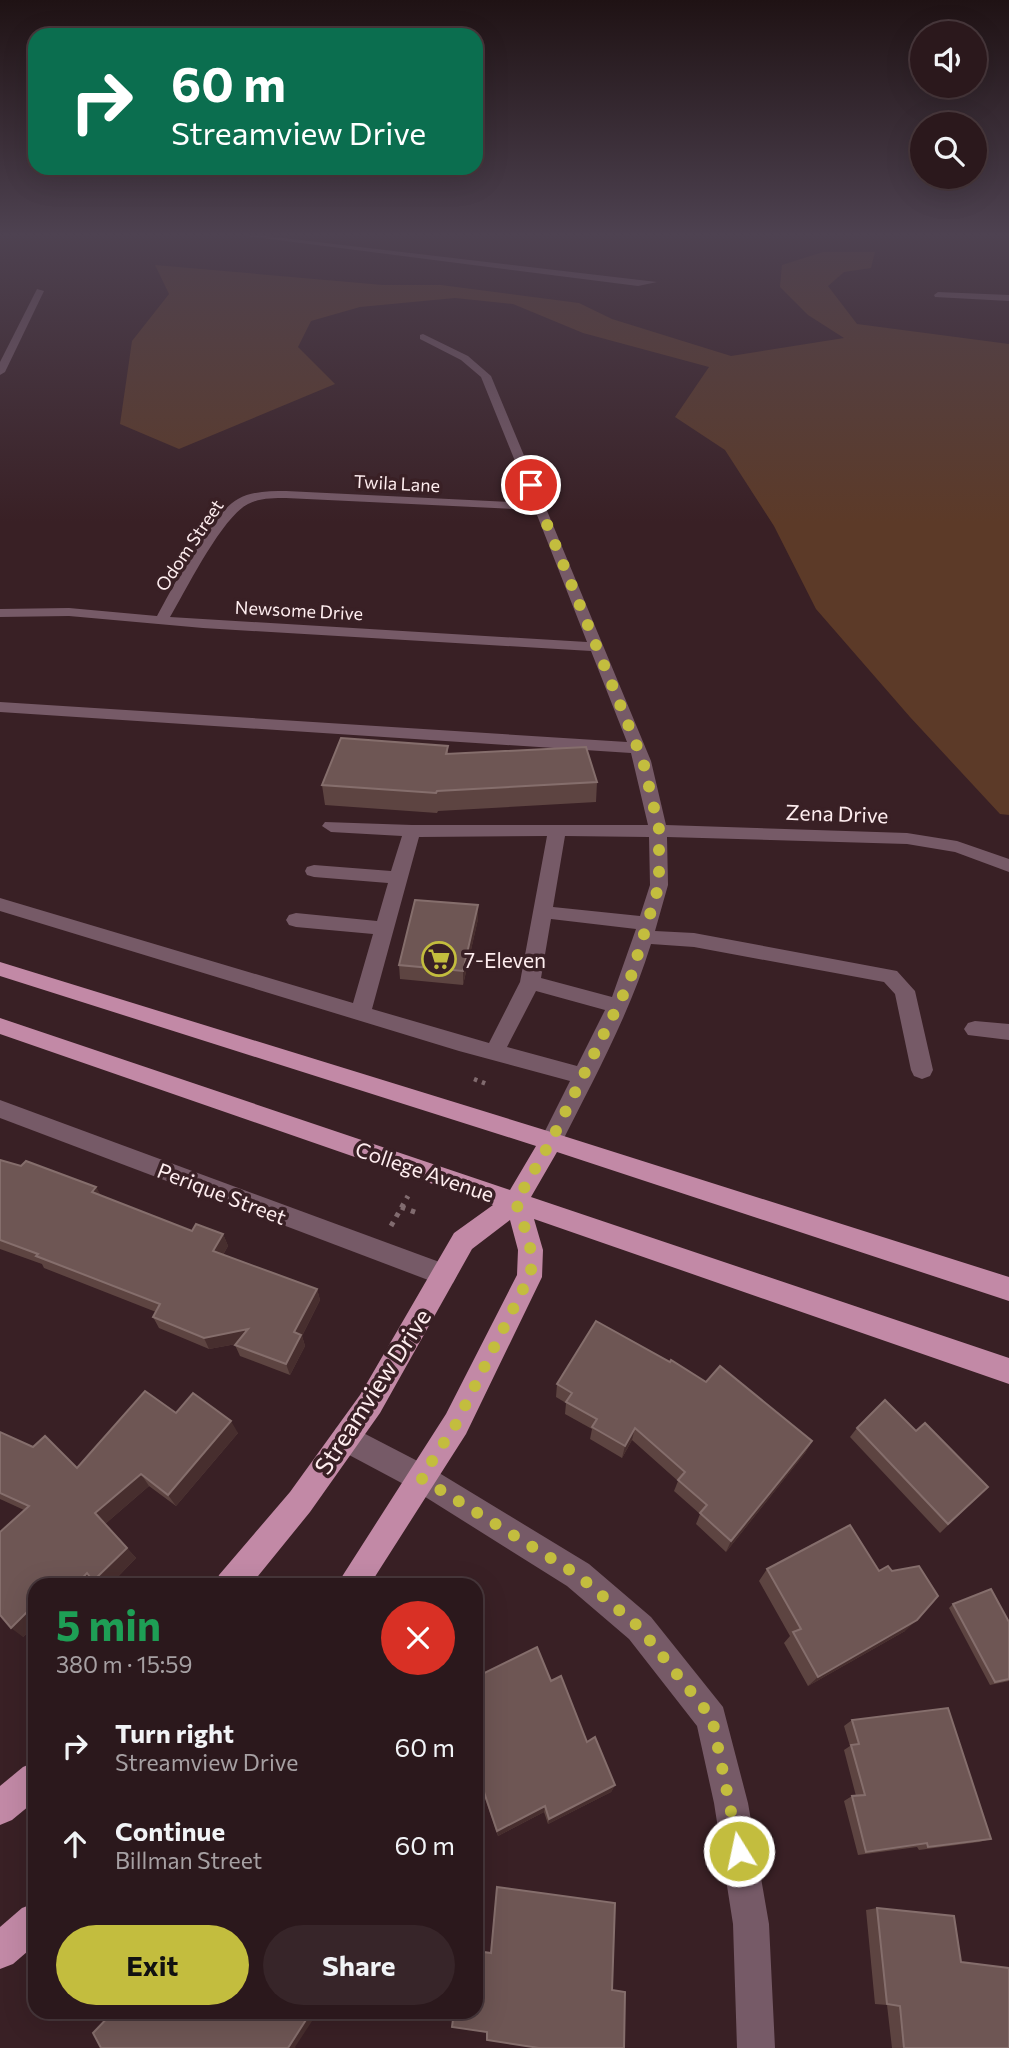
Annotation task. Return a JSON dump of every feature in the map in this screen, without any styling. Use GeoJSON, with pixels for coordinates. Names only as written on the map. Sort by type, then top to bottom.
{"type":"FeatureCollection","features":[{"type":"Feature","properties":{"kind":"main road"},"geometry":{"type":"LineString","coordinates":[[0,969],[551,1141],[1009,1289]]}},
{"type":"Feature","properties":{"kind":"main road","name":"College Avenue"},"geometry":{"type":"LineString","coordinates":[[0,1026],[1009,1371]]}},
{"type":"Feature","properties":{"kind":"main road","name":"Streamview Drive"},"geometry":{"type":"LineString","coordinates":[[237,1578],[300,1503],[370,1404],[463,1241],[516,1202],[551,1141]]}},
{"type":"Feature","properties":{"kind":"main road"},"geometry":{"type":"LineString","coordinates":[[356,1578],[456,1424],[532,1269],[516,1202]]}},
{"type":"Feature","properties":{"kind":"main road"},"geometry":{"type":"LineString","coordinates":[[0,1808],[28,1785]]}},
{"type":"Feature","properties":{"kind":"main road"},"geometry":{"type":"LineString","coordinates":[[0,1951],[28,1927]]}},
{"type":"Feature","properties":{"kind":"street"},"geometry":{"type":"LineString","coordinates":[[0,372],[20,332]]}},
{"type":"Feature","properties":{"kind":"street"},"geometry":{"type":"LineString","coordinates":[[423,337],[457,353],[478,366],[486,376],[637,748],[659,829],[659,885],[629,983],[551,1141]]}},
{"type":"Feature","properties":{"kind":"street","name":"Twila Lane"},"geometry":{"type":"LineString","coordinates":[[252,498],[293,495],[541,507]]}},
{"type":"Feature","properties":{"kind":"street","name":"Odom Street"},"geometry":{"type":"LineString","coordinates":[[162,619],[233,507],[252,498]]}},
{"type":"Feature","properties":{"kind":"street","name":"Newsome Drive"},"geometry":{"type":"LineString","coordinates":[[0,613],[69,612],[596,648]]}},
{"type":"Feature","properties":{"kind":"street"},"geometry":{"type":"LineString","coordinates":[[0,707],[637,748]]}},
{"type":"Feature","properties":{"kind":"street","name":"Zena Drive"},"geometry":{"type":"LineString","coordinates":[[331,826],[412,831],[659,829],[925,838],[975,852],[1009,866]]}},
{"type":"Feature","properties":{"kind":"street"},"geometry":{"type":"LineString","coordinates":[[494,1053],[530,982],[557,830]]}},
{"type":"Feature","properties":{"kind":"street"},"geometry":{"type":"LineString","coordinates":[[360,1013],[412,831]]}},
{"type":"Feature","properties":{"kind":"street"},"geometry":{"type":"LineString","coordinates":[[314,871],[398,878]]}},
{"type":"Feature","properties":{"kind":"street"},"geometry":{"type":"LineString","coordinates":[[0,904],[494,1053],[584,1076]]}},
{"type":"Feature","properties":{"kind":"street"},"geometry":{"type":"LineString","coordinates":[[542,912],[890,976],[905,991],[922,1070]]}},
{"type":"Feature","properties":{"kind":"street"},"geometry":{"type":"LineString","coordinates":[[296,920],[384,928]]}},
{"type":"Feature","properties":{"kind":"street"},"geometry":{"type":"LineString","coordinates":[[530,982],[618,1006]]}},
{"type":"Feature","properties":{"kind":"street"},"geometry":{"type":"LineString","coordinates":[[975,1029],[1009,1032]]}},
{"type":"Feature","properties":{"kind":"street","name":"Perique Street"},"geometry":{"type":"LineString","coordinates":[[0,1109],[444,1275]]}},
{"type":"Feature","properties":{"kind":"street"},"geometry":{"type":"LineString","coordinates":[[346,1438],[421,1478],[578,1575],[640,1628],[712,1718],[731,1803],[751,1924],[756,2048]]}},
{"type":"Feature","properties":{"kind":"path"},"geometry":{"type":"LineString","coordinates":[[470,1086],[478,1073]]}},
{"type":"Feature","properties":{"kind":"path"},"geometry":{"type":"LineString","coordinates":[[474,1079],[489,1085]]}},
{"type":"Feature","properties":{"kind":"path"},"geometry":{"type":"LineString","coordinates":[[391,1227],[408,1196]]}},
{"type":"Feature","properties":{"kind":"path"},"geometry":{"type":"LineString","coordinates":[[401,1207],[420,1214]]}},
{"type":"Feature","properties":{"kind":"shaded area"},"geometry":{"type":"Polygon","coordinates":[[[139,332],[306,332],[298,347],[335,384],[179,449],[120,424],[132,341],[139,332]]]}},
{"type":"Feature","properties":{"kind":"shaded area"},"geometry":{"type":"Polygon","coordinates":[[[580,332],[652,332],[731,356],[844,338],[834,332],[915,332],[1009,344],[1009,815],[1000,814],[910,717],[816,609],[774,526],[725,450],[675,417],[709,367],[580,332]]]}},
{"type":"Feature","properties":{"kind":"building"},"geometry":{"type":"Polygon","coordinates":[[[341,738],[448,746],[446,754],[586,747],[597,782],[436,793],[322,785],[341,738]]]}},
{"type":"Feature","properties":{"kind":"building"},"geometry":{"type":"Polygon","coordinates":[[[415,900],[478,905],[463,971],[399,965],[415,900]]]}},
{"type":"Feature","properties":{"kind":"building"},"geometry":{"type":"Polygon","coordinates":[[[0,1160],[21,1166],[26,1161],[96,1187],[92,1192],[192,1231],[196,1224],[223,1234],[213,1251],[317,1289],[294,1332],[301,1335],[286,1364],[235,1345],[248,1329],[204,1338],[153,1317],[160,1304],[0,1240],[0,1160]]]}},
{"type":"Feature","properties":{"kind":"building"},"geometry":{"type":"Polygon","coordinates":[[[596,1321],[670,1362],[671,1360],[706,1382],[720,1366],[812,1441],[731,1541],[700,1513],[707,1505],[678,1480],[685,1472],[635,1428],[625,1446],[592,1427],[597,1419],[566,1402],[572,1393],[557,1384],[596,1321]]]}},
{"type":"Feature","properties":{"kind":"building"},"geometry":{"type":"Polygon","coordinates":[[[145,1391],[176,1413],[193,1393],[231,1421],[168,1495],[141,1474],[95,1513],[127,1548],[96,1578],[91,1578],[87,1573],[82,1578],[28,1578],[28,1611],[11,1628],[0,1615],[0,1532],[29,1506],[0,1493],[0,1432],[33,1447],[45,1436],[77,1468],[145,1391]]]}},
{"type":"Feature","properties":{"kind":"building"},"geometry":{"type":"Polygon","coordinates":[[[885,1400],[916,1431],[925,1423],[988,1487],[948,1524],[857,1428],[885,1400]]]}},
{"type":"Feature","properties":{"kind":"building"},"geometry":{"type":"Polygon","coordinates":[[[850,1525],[879,1571],[888,1566],[892,1571],[919,1566],[938,1596],[917,1620],[818,1677],[793,1632],[801,1629],[767,1569],[850,1525]]]}},
{"type":"Feature","properties":{"kind":"building"},"geometry":{"type":"Polygon","coordinates":[[[991,1589],[1009,1622],[1009,1679],[995,1682],[953,1604],[991,1589]]]}},
{"type":"Feature","properties":{"kind":"building"},"geometry":{"type":"Polygon","coordinates":[[[537,1647],[551,1681],[561,1676],[587,1742],[595,1737],[615,1785],[549,1819],[545,1806],[497,1831],[483,1789],[483,1674],[537,1647]]]}},
{"type":"Feature","properties":{"kind":"building"},"geometry":{"type":"Polygon","coordinates":[[[948,1708],[991,1839],[928,1847],[927,1843],[866,1852],[852,1796],[865,1795],[851,1745],[859,1744],[852,1720],[948,1708]]]}},
{"type":"Feature","properties":{"kind":"building"},"geometry":{"type":"Polygon","coordinates":[[[497,1887],[615,1903],[612,1990],[625,1992],[624,2048],[539,2048],[487,2040],[487,2032],[452,2027],[453,2019],[483,2019],[483,1952],[491,1953],[497,1887]]]}},
{"type":"Feature","properties":{"kind":"building"},"geometry":{"type":"Polygon","coordinates":[[[877,1908],[954,1916],[961,1962],[1009,1968],[1009,2048],[904,2048],[900,2006],[887,2004],[877,1908]]]}},
{"type":"Feature","properties":{"kind":"building"},"geometry":{"type":"Polygon","coordinates":[[[106,2019],[307,2019],[288,2048],[101,2048],[93,2033],[106,2019]]]}},
{"type":"Feature","properties":{"kind":"place","name":"7-Eleven"},"geometry":{"type":"Point","coordinates":[439,959]}},
{"type":"Feature","properties":{"kind":"route"},"geometry":{"type":"LineString","coordinates":[[531,485],[643,761],[659,829],[659,885],[629,983],[551,1141],[516,1202],[531,1256],[532,1269],[529,1277],[456,1424],[421,1478],[578,1575],[640,1628],[712,1718],[739,1851]]}}]}
